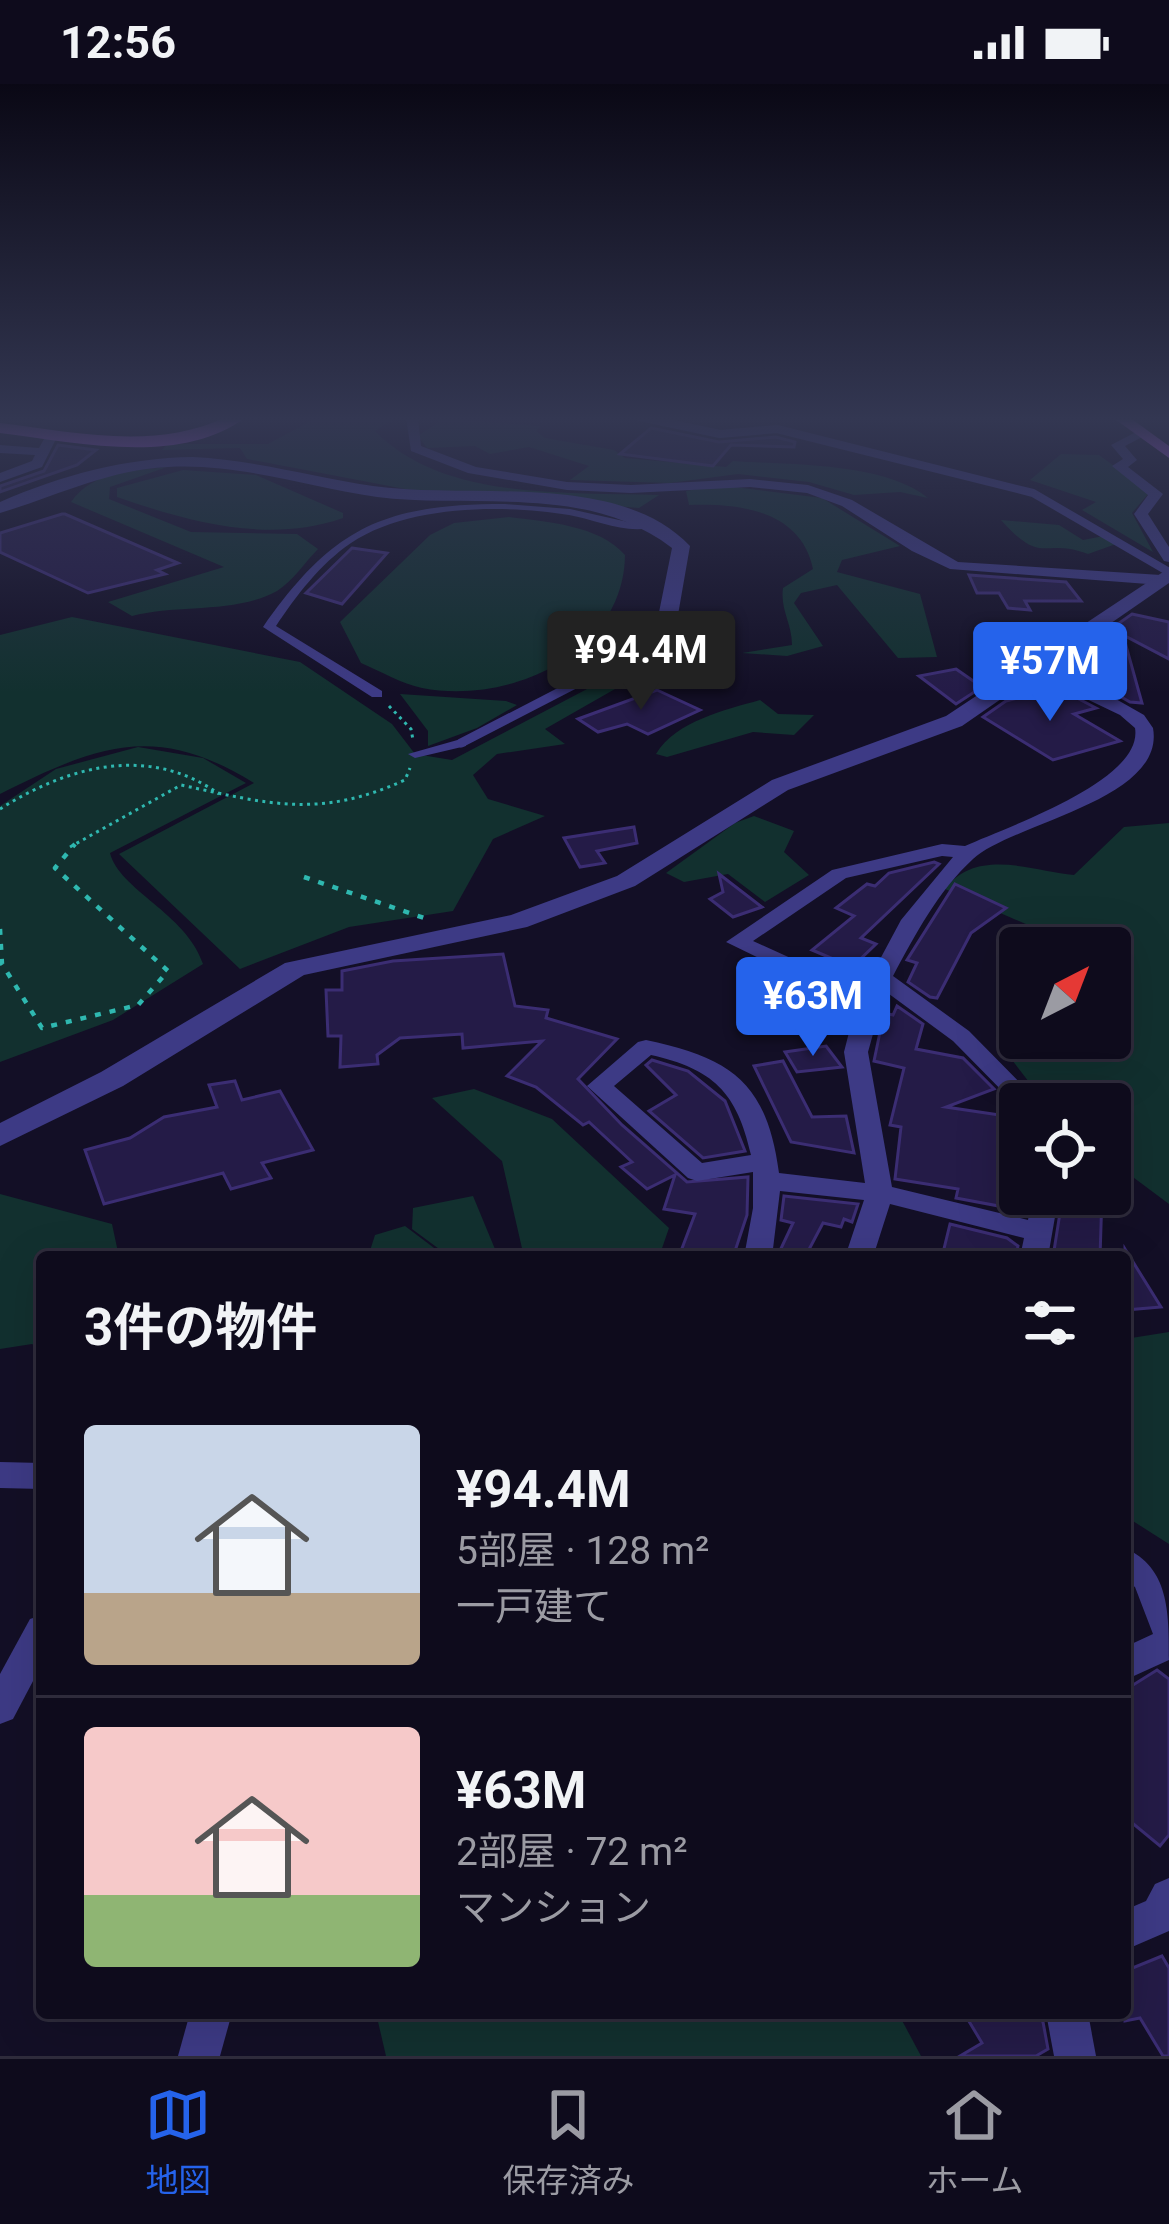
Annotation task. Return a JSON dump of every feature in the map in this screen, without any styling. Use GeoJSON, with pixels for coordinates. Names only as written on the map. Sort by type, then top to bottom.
{"type":"FeatureCollection","features":[{"type":"Feature","properties":{"kind":"street"},"geometry":{"type":"LineString","coordinates":[[593,509],[654,524],[675,540],[683,554],[665,632]]}},
{"type":"Feature","properties":{"kind":"street"},"geometry":{"type":"LineString","coordinates":[[858,509],[924,553],[955,566],[1166,576]]}},
{"type":"Feature","properties":{"kind":"street"},"geometry":{"type":"LineString","coordinates":[[1144,509],[1143,522],[1169,558]]}},
{"type":"Feature","properties":{"kind":"street"},"geometry":{"type":"LineString","coordinates":[[376,694],[268,627],[350,538],[425,513],[459,511],[554,510],[590,514],[626,529],[654,524]]}},
{"type":"Feature","properties":{"kind":"street"},"geometry":{"type":"LineString","coordinates":[[0,1136],[112,1079],[296,969],[589,899],[663,861],[780,785],[954,721],[1043,665],[1166,576]]}},
{"type":"Feature","properties":{"kind":"street"},"geometry":{"type":"LineString","coordinates":[[861,1251],[880,1193],[856,1052],[868,1002],[911,920],[968,852],[1115,783],[1131,768],[1148,735],[1146,723],[1134,711],[1087,694],[1043,665]]}},
{"type":"Feature","properties":{"kind":"street"},"geometry":{"type":"LineString","coordinates":[[415,754],[461,743]]}},
{"type":"Feature","properties":{"kind":"street"},"geometry":{"type":"LineString","coordinates":[[868,1002],[736,942],[838,874],[942,850],[968,852]]}},
{"type":"Feature","properties":{"kind":"street"},"geometry":{"type":"LineString","coordinates":[[882,978],[962,1036],[1008,1083]]}},
{"type":"Feature","properties":{"kind":"street"},"geometry":{"type":"LineString","coordinates":[[759,1251],[768,1171],[742,1100],[715,1068],[646,1048],[599,1086],[697,1172],[768,1171],[880,1193],[1036,1244]]}},
{"type":"Feature","properties":{"kind":"street"},"geometry":{"type":"LineString","coordinates":[[0,1475],[36,1476]]}},
{"type":"Feature","properties":{"kind":"street"},"geometry":{"type":"LineString","coordinates":[[1131,1566],[1148,1578],[1169,1631]]}},
{"type":"Feature","properties":{"kind":"street"},"geometry":{"type":"LineString","coordinates":[[0,1708],[36,1641]]}},
{"type":"Feature","properties":{"kind":"street"},"geometry":{"type":"LineString","coordinates":[[1131,1661],[1169,1643]]}},
{"type":"Feature","properties":{"kind":"street"},"geometry":{"type":"LineString","coordinates":[[1131,1927],[1160,1915],[1169,1898]]}},
{"type":"Feature","properties":{"kind":"street"},"geometry":{"type":"LineString","coordinates":[[199,2056],[210,2019]]}},
{"type":"Feature","properties":{"kind":"street"},"geometry":{"type":"LineString","coordinates":[[1068,2019],[1075,2056]]}},
{"type":"Feature","properties":{"kind":"lane"},"geometry":{"type":"LineString","coordinates":[[1059,509],[1166,576]]}},
{"type":"Feature","properties":{"kind":"lane"},"geometry":{"type":"LineString","coordinates":[[461,743],[608,667],[655,653],[665,632]]}},
{"type":"Feature","properties":{"kind":"path"},"geometry":{"type":"LineString","coordinates":[[0,929],[2,964],[43,1028],[138,1005],[168,971],[144,944],[79,896],[55,868],[67,849],[182,785],[223,798],[307,811],[366,800],[405,780],[415,754],[411,730],[376,694]]}},
{"type":"Feature","properties":{"kind":"path"},"geometry":{"type":"LineString","coordinates":[[0,808],[39,783],[93,769],[149,763],[199,775],[223,798]]}},
{"type":"Feature","properties":{"kind":"path"},"geometry":{"type":"LineString","coordinates":[[304,877],[460,932]]}},
{"type":"Feature","properties":{"kind":"green space"},"geometry":{"type":"Polygon","coordinates":[[[88,509],[134,509],[191,532],[297,534],[318,549],[283,587],[243,603],[132,616],[108,602],[224,567],[88,509]]]}},
{"type":"Feature","properties":{"kind":"green space"},"geometry":{"type":"Polygon","coordinates":[[[156,509],[334,509],[343,518],[315,526],[258,529],[156,509]]]}},
{"type":"Feature","properties":{"kind":"green space"},"geometry":{"type":"Polygon","coordinates":[[[747,509],[840,509],[900,546],[842,560],[837,572],[920,594],[937,657],[898,658],[837,585],[801,593],[794,603],[823,646],[787,656],[742,653],[792,645],[783,588],[813,569],[795,534],[765,514],[747,509]]]}},
{"type":"Feature","properties":{"kind":"green space"},"geometry":{"type":"Polygon","coordinates":[[[1135,509],[1132,513],[1153,552],[1082,510],[1135,509]]]}},
{"type":"Feature","properties":{"kind":"green space"},"geometry":{"type":"Polygon","coordinates":[[[509,517],[587,531],[625,555],[620,590],[605,620],[584,645],[557,665],[525,679],[456,691],[414,686],[361,663],[340,622],[430,535],[454,523],[509,517]]]}},
{"type":"Feature","properties":{"kind":"green space"},"geometry":{"type":"Polygon","coordinates":[[[1001,520],[1059,525],[1083,540],[1104,536],[1116,544],[1088,554],[1035,547],[1001,520]]]}},
{"type":"Feature","properties":{"kind":"green space"},"geometry":{"type":"Polygon","coordinates":[[[72,617],[300,662],[392,724],[415,754],[452,760],[608,678],[674,651],[691,657],[636,677],[545,729],[565,744],[497,754],[473,775],[488,799],[545,816],[493,839],[453,911],[349,927],[240,969],[119,854],[254,783],[186,752],[127,747],[67,763],[0,794],[0,635],[72,617]]]}},
{"type":"Feature","properties":{"kind":"green space"},"geometry":{"type":"Polygon","coordinates":[[[400,694],[517,705],[477,728],[428,746],[428,731],[400,694]]]}},
{"type":"Feature","properties":{"kind":"green space"},"geometry":{"type":"Polygon","coordinates":[[[760,700],[778,714],[814,715],[794,735],[753,732],[667,757],[656,754],[688,725],[760,700]]]}},
{"type":"Feature","properties":{"kind":"green space"},"geometry":{"type":"Polygon","coordinates":[[[138,747],[203,758],[246,783],[110,853],[126,879],[183,930],[203,964],[113,1020],[0,1062],[0,806],[56,769],[138,747]]]}},
{"type":"Feature","properties":{"kind":"green space"},"geometry":{"type":"Polygon","coordinates":[[[754,816],[794,831],[784,852],[809,875],[765,902],[728,874],[684,882],[666,873],[735,823],[754,816]]]}},
{"type":"Feature","properties":{"kind":"green space"},"geometry":{"type":"Polygon","coordinates":[[[1169,823],[1169,1204],[1131,1176],[1131,1083],[1030,1083],[1011,1059],[1131,1059],[1131,927],[1033,927],[945,889],[958,876],[989,865],[1074,875],[1124,827],[1169,823]]]}},
{"type":"Feature","properties":{"kind":"green space"},"geometry":{"type":"Polygon","coordinates":[[[474,1089],[552,1119],[669,1228],[661,1251],[523,1251],[502,1161],[432,1098],[474,1089]]]}},
{"type":"Feature","properties":{"kind":"green space"},"geometry":{"type":"Polygon","coordinates":[[[0,1194],[112,1224],[118,1251],[36,1251],[36,1346],[0,1349],[0,1194]]]}},
{"type":"Feature","properties":{"kind":"green space"},"geometry":{"type":"Polygon","coordinates":[[[473,1196],[496,1251],[442,1251],[412,1229],[413,1208],[473,1196]]]}},
{"type":"Feature","properties":{"kind":"green space"},"geometry":{"type":"Polygon","coordinates":[[[405,1226],[438,1251],[370,1251],[375,1235],[405,1226]]]}},
{"type":"Feature","properties":{"kind":"green space"},"geometry":{"type":"Polygon","coordinates":[[[1169,1332],[1169,1544],[1131,1520],[1131,1338],[1169,1332]]]}},
{"type":"Feature","properties":{"kind":"green space"},"geometry":{"type":"Polygon","coordinates":[[[377,2019],[901,2019],[921,2056],[386,2056],[377,2019]]]}},
{"type":"Feature","properties":{"kind":"building"},"geometry":{"type":"Polygon","coordinates":[[[65,514],[178,563],[157,570],[165,574],[88,593],[0,552],[0,533],[65,514]]]}},
{"type":"Feature","properties":{"kind":"building"},"geometry":{"type":"Polygon","coordinates":[[[352,548],[387,553],[342,604],[306,593],[352,548]]]}},
{"type":"Feature","properties":{"kind":"building"},"geometry":{"type":"Polygon","coordinates":[[[969,575],[1066,582],[1081,601],[1025,601],[1030,610],[1008,608],[999,593],[977,593],[969,575]]]}},
{"type":"Feature","properties":{"kind":"building"},"geometry":{"type":"Polygon","coordinates":[[[1132,614],[1169,622],[1169,659],[1123,635],[1142,703],[1130,702],[1062,663],[1132,614]]]}},
{"type":"Feature","properties":{"kind":"building"},"geometry":{"type":"Polygon","coordinates":[[[956,669],[982,687],[956,704],[919,676],[956,669]]]}},
{"type":"Feature","properties":{"kind":"building"},"geometry":{"type":"Polygon","coordinates":[[[1058,688],[1096,708],[1074,714],[1120,741],[1053,760],[983,717],[1006,701],[1058,688]]]}},
{"type":"Feature","properties":{"kind":"building"},"geometry":{"type":"Polygon","coordinates":[[[657,690],[700,710],[648,734],[627,724],[598,732],[578,719],[657,690]]]}},
{"type":"Feature","properties":{"kind":"building"},"geometry":{"type":"Polygon","coordinates":[[[634,827],[637,843],[597,851],[605,863],[580,867],[564,838],[634,827]]]}},
{"type":"Feature","properties":{"kind":"building"},"geometry":{"type":"Polygon","coordinates":[[[939,864],[861,938],[876,944],[852,967],[812,950],[854,916],[836,908],[867,884],[875,886],[889,873],[939,864]]]}},
{"type":"Feature","properties":{"kind":"building"},"geometry":{"type":"Polygon","coordinates":[[[719,874],[762,907],[733,917],[710,899],[723,892],[719,874]]]}},
{"type":"Feature","properties":{"kind":"building"},"geometry":{"type":"Polygon","coordinates":[[[955,884],[1006,908],[971,933],[937,998],[930,997],[908,982],[917,963],[907,960],[955,884]]]}},
{"type":"Feature","properties":{"kind":"building"},"geometry":{"type":"Polygon","coordinates":[[[503,954],[515,1006],[548,1010],[546,1018],[617,1039],[578,1079],[687,1182],[748,1177],[747,1215],[735,1251],[681,1251],[695,1214],[664,1209],[675,1175],[647,1189],[621,1167],[632,1162],[589,1122],[583,1125],[536,1087],[507,1076],[542,1041],[463,1048],[462,1034],[400,1038],[377,1055],[378,1064],[340,1067],[341,1036],[328,1036],[326,990],[342,990],[342,971],[393,961],[503,954]]]}},
{"type":"Feature","properties":{"kind":"building"},"geometry":{"type":"Polygon","coordinates":[[[897,1006],[923,1024],[916,1049],[963,1058],[994,1089],[946,1107],[999,1115],[999,1206],[956,1198],[958,1189],[895,1179],[901,1127],[890,1125],[904,1068],[874,1061],[884,1013],[893,1015],[897,1006]]]}},
{"type":"Feature","properties":{"kind":"building"},"geometry":{"type":"Polygon","coordinates":[[[826,1046],[842,1067],[797,1072],[785,1052],[826,1046]]]}},
{"type":"Feature","properties":{"kind":"building"},"geometry":{"type":"Polygon","coordinates":[[[652,1060],[688,1071],[725,1101],[745,1151],[703,1158],[649,1111],[676,1095],[646,1065],[652,1060]]]}},
{"type":"Feature","properties":{"kind":"building"},"geometry":{"type":"Polygon","coordinates":[[[783,1061],[812,1117],[846,1116],[854,1153],[791,1142],[754,1066],[783,1061]]]}},
{"type":"Feature","properties":{"kind":"building"},"geometry":{"type":"Polygon","coordinates":[[[235,1081],[242,1100],[280,1091],[313,1150],[262,1163],[271,1178],[231,1189],[223,1173],[104,1204],[85,1150],[130,1138],[164,1117],[217,1107],[209,1085],[235,1081]]]}},
{"type":"Feature","properties":{"kind":"building"},"geometry":{"type":"Polygon","coordinates":[[[784,1196],[858,1204],[852,1222],[844,1219],[841,1227],[823,1223],[808,1251],[780,1251],[793,1223],[781,1220],[784,1196]]]}},
{"type":"Feature","properties":{"kind":"building"},"geometry":{"type":"Polygon","coordinates":[[[1060,1215],[1101,1215],[1100,1251],[1054,1251],[1060,1215]]]}},
{"type":"Feature","properties":{"kind":"building"},"geometry":{"type":"Polygon","coordinates":[[[950,1224],[1007,1238],[1018,1246],[1017,1251],[943,1251],[950,1224]]]}},
{"type":"Feature","properties":{"kind":"building"},"geometry":{"type":"Polygon","coordinates":[[[1131,1259],[1161,1307],[1131,1310],[1131,1259]]]}},
{"type":"Feature","properties":{"kind":"building"},"geometry":{"type":"Polygon","coordinates":[[[1157,1670],[1169,1679],[1169,1835],[1160,1846],[1131,1822],[1131,1686],[1157,1670]]]}},
{"type":"Feature","properties":{"kind":"building"},"geometry":{"type":"Polygon","coordinates":[[[1162,1956],[1169,1968],[1169,2056],[1163,2056],[1140,2018],[1125,2021],[1131,2019],[1131,1969],[1162,1956]]]}},
{"type":"Feature","properties":{"kind":"building"},"geometry":{"type":"Polygon","coordinates":[[[968,2019],[1040,2019],[1048,2049],[1036,2056],[960,2056],[982,2043],[968,2019]]]}}]}
